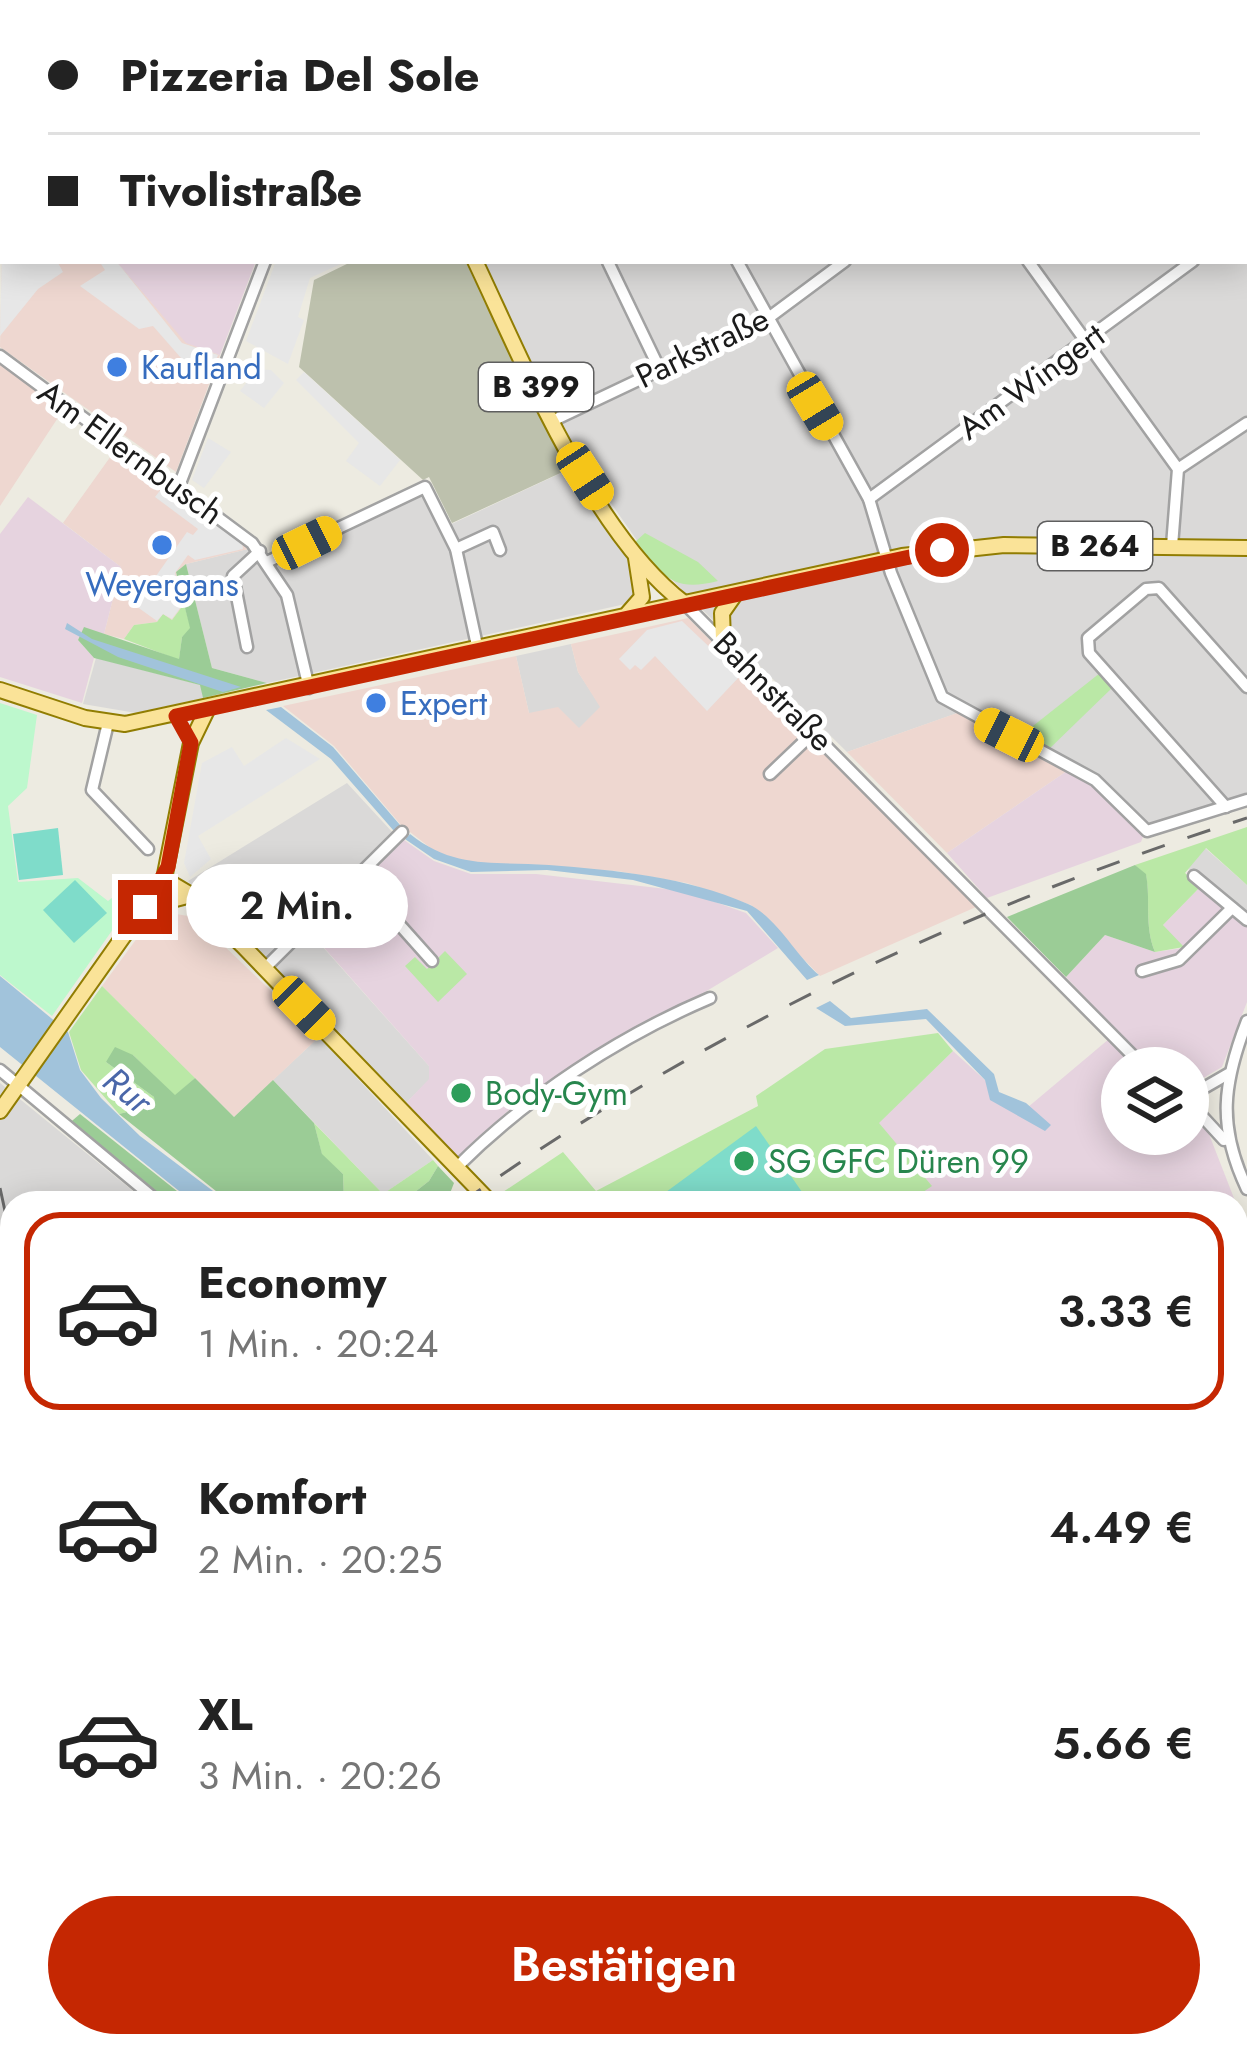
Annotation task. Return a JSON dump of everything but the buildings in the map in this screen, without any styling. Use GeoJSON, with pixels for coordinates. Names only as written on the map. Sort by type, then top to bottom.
{"type":"FeatureCollection","features":[{"type":"Feature","properties":{"kind":"main road","name":"Bahnstraße"},"geometry":{"type":"LineString","coordinates":[[476,264],[552,421],[632,547],[684,603]]}},
{"type":"Feature","properties":{"kind":"main road","name":"B 264"},"geometry":{"type":"LineString","coordinates":[[0,690],[108,723],[176,716],[886,560],[980,546],[1247,548]]}},
{"type":"Feature","properties":{"kind":"main road"},"geometry":{"type":"LineString","coordinates":[[624,616],[642,597],[632,547]]}},
{"type":"Feature","properties":{"kind":"main road"},"geometry":{"type":"LineString","coordinates":[[723,639],[722,613],[740,590]]}},
{"type":"Feature","properties":{"kind":"main road"},"geometry":{"type":"LineString","coordinates":[[0,1112],[164,879],[191,743],[207,710]]}},
{"type":"Feature","properties":{"kind":"main road"},"geometry":{"type":"LineString","coordinates":[[176,716],[191,743]]}},
{"type":"Feature","properties":{"kind":"main road"},"geometry":{"type":"LineString","coordinates":[[172,846],[191,896]]}},
{"type":"Feature","properties":{"kind":"main road"},"geometry":{"type":"LineString","coordinates":[[164,879],[191,896],[265,968],[480,1191]]}},
{"type":"Feature","properties":{"kind":"main road"},"geometry":{"type":"LineString","coordinates":[[145,907],[191,896]]}},
{"type":"Feature","properties":{"kind":"street"},"geometry":{"type":"LineString","coordinates":[[179,486],[264,264]]}},
{"type":"Feature","properties":{"kind":"street"},"geometry":{"type":"LineString","coordinates":[[609,264],[659,368]]}},
{"type":"Feature","properties":{"kind":"street"},"geometry":{"type":"LineString","coordinates":[[738,264],[869,499],[886,560],[934,686],[953,706],[1095,779],[1147,831],[1247,800]]}},
{"type":"Feature","properties":{"kind":"street","name":"Parkstraße"},"geometry":{"type":"LineString","coordinates":[[552,421],[766,319],[841,264]]}},
{"type":"Feature","properties":{"kind":"street"},"geometry":{"type":"LineString","coordinates":[[1030,264],[1178,469],[1172,546]]}},
{"type":"Feature","properties":{"kind":"street","name":"Am Wingert"},"geometry":{"type":"LineString","coordinates":[[869,499],[1189,264]]}},
{"type":"Feature","properties":{"kind":"street","name":"Am Ellernbusch"},"geometry":{"type":"LineString","coordinates":[[0,356],[179,486],[264,556],[287,596],[309,688]]}},
{"type":"Feature","properties":{"kind":"street"},"geometry":{"type":"LineString","coordinates":[[1178,469],[1247,423]]}},
{"type":"Feature","properties":{"kind":"street"},"geometry":{"type":"LineString","coordinates":[[264,556],[419,487],[427,489],[456,548],[478,650]]}},
{"type":"Feature","properties":{"kind":"street"},"geometry":{"type":"LineString","coordinates":[[456,548],[493,532],[500,550]]}},
{"type":"Feature","properties":{"kind":"street","name":"Am Ellernbusch"},"geometry":{"type":"LineString","coordinates":[[247,647],[233,576],[264,556]]}},
{"type":"Feature","properties":{"kind":"street"},"geometry":{"type":"LineString","coordinates":[[1226,807],[1089,653],[1088,638],[1146,589],[1160,588],[1247,687]]}},
{"type":"Feature","properties":{"kind":"street","name":"Bahnstraße"},"geometry":{"type":"LineString","coordinates":[[684,603],[1124,1047]]}},
{"type":"Feature","properties":{"kind":"street"},"geometry":{"type":"LineString","coordinates":[[108,723],[92,790],[148,849]]}},
{"type":"Feature","properties":{"kind":"street"},"geometry":{"type":"LineString","coordinates":[[770,774],[814,732]]}},
{"type":"Feature","properties":{"kind":"street"},"geometry":{"type":"LineString","coordinates":[[265,968],[402,832]]}},
{"type":"Feature","properties":{"kind":"street"},"geometry":{"type":"LineString","coordinates":[[1194,876],[1247,920]]}},
{"type":"Feature","properties":{"kind":"street"},"geometry":{"type":"LineString","coordinates":[[357,877],[432,961]]}},
{"type":"Feature","properties":{"kind":"street"},"geometry":{"type":"LineString","coordinates":[[1142,971],[1179,960],[1232,908]]}},
{"type":"Feature","properties":{"kind":"street"},"geometry":{"type":"LineString","coordinates":[[457,1167],[508,1116],[672,1014],[710,998]]}},
{"type":"Feature","properties":{"kind":"street"},"geometry":{"type":"LineString","coordinates":[[1247,1021],[1223,1103],[1230,1148],[1247,1189]]}},
{"type":"Feature","properties":{"kind":"street"},"geometry":{"type":"LineString","coordinates":[[0,1070],[145,1191]]}},
{"type":"Feature","properties":{"kind":"street"},"geometry":{"type":"LineString","coordinates":[[1209,1084],[1228,1074]]}},
{"type":"Feature","properties":{"kind":"street"},"geometry":{"type":"LineString","coordinates":[[1209,1100],[1223,1103]]}},
{"type":"Feature","properties":{"kind":"street"},"geometry":{"type":"LineString","coordinates":[[1209,1122],[1230,1148]]}},
{"type":"Feature","properties":{"kind":"shaded area","name":"Kaufland"},"geometry":{"type":"Polygon","coordinates":[[[2,264],[119,264],[186,342],[220,355],[176,472],[0,347],[2,264]]]}},
{"type":"Feature","properties":{"kind":"shaded area"},"geometry":{"type":"Polygon","coordinates":[[[2,264],[59,264],[63,272],[38,289],[0,336],[2,264]]]}},
{"type":"Feature","properties":{"kind":"shaded area"},"geometry":{"type":"Polygon","coordinates":[[[101,264],[118,264],[182,343],[218,355],[211,373],[181,358],[153,326],[139,329],[80,286],[105,270],[101,264]]]}},
{"type":"Feature","properties":{"kind":"shaded area"},"geometry":{"type":"Polygon","coordinates":[[[119,264],[255,264],[220,355],[186,343],[119,264]]]}},
{"type":"Feature","properties":{"kind":"shaded area"},"geometry":{"type":"Polygon","coordinates":[[[275,264],[340,264],[310,278],[298,317],[304,320],[288,364],[246,341],[275,264]]]}},
{"type":"Feature","properties":{"kind":"shaded area"},"geometry":{"type":"Polygon","coordinates":[[[347,264],[466,264],[569,469],[452,523],[429,477],[423,480],[299,367],[314,280],[347,264]]]}},
{"type":"Feature","properties":{"kind":"shaded area"},"geometry":{"type":"Polygon","coordinates":[[[480,264],[1247,264],[1247,795],[1148,825],[1100,778],[966,710],[847,752],[648,556],[589,472],[559,418],[553,418],[480,264]]]}},
{"type":"Feature","properties":{"kind":"shaded area"},"geometry":{"type":"Polygon","coordinates":[[[0,364],[63,410],[0,506],[0,364]]]}},
{"type":"Feature","properties":{"kind":"shaded area"},"geometry":{"type":"Polygon","coordinates":[[[257,369],[271,370],[284,383],[264,408],[240,391],[257,369]]]}},
{"type":"Feature","properties":{"kind":"shaded area"},"geometry":{"type":"Polygon","coordinates":[[[304,372],[400,460],[380,486],[346,461],[359,443],[296,380],[304,372]]]}},
{"type":"Feature","properties":{"kind":"shaded area"},"geometry":{"type":"Polygon","coordinates":[[[208,438],[231,452],[204,488],[192,480],[208,438]]]}},
{"type":"Feature","properties":{"kind":"shaded area"},"geometry":{"type":"Polygon","coordinates":[[[116,449],[252,548],[186,564],[176,573],[184,604],[172,620],[163,615],[157,622],[134,625],[124,639],[104,634],[121,567],[63,523],[116,449]]]}},
{"type":"Feature","properties":{"kind":"shaded area"},"geometry":{"type":"Polygon","coordinates":[[[574,467],[628,553],[637,590],[630,603],[267,683],[212,668],[186,564],[252,548],[268,564],[420,489],[443,528],[574,467]]]}},
{"type":"Feature","properties":{"kind":"shaded area"},"geometry":{"type":"Polygon","coordinates":[[[165,484],[242,542],[243,549],[195,560],[188,555],[175,573],[183,604],[172,619],[163,614],[157,621],[119,594],[124,587],[138,596],[144,589],[151,593],[160,579],[156,576],[187,532],[193,535],[198,529],[155,497],[165,484]]]}},
{"type":"Feature","properties":{"kind":"shaded area"},"geometry":{"type":"Polygon","coordinates":[[[28,497],[121,567],[104,634],[84,628],[78,640],[94,658],[82,703],[0,677],[0,534],[28,497]]]}},
{"type":"Feature","properties":{"kind":"shaded area"},"geometry":{"type":"Polygon","coordinates":[[[688,618],[976,907],[820,976],[751,905],[687,883],[617,871],[473,864],[437,853],[401,825],[334,746],[283,706],[516,656],[529,713],[558,707],[579,728],[600,707],[578,672],[571,644],[688,618]]]}},
{"type":"Feature","properties":{"kind":"shaded area"},"geometry":{"type":"Polygon","coordinates":[[[682,621],[740,676],[707,711],[655,656],[641,670],[635,665],[630,670],[619,659],[647,630],[682,621]]]}},
{"type":"Feature","properties":{"kind":"shaded area"},"geometry":{"type":"Polygon","coordinates":[[[67,623],[92,639],[241,687],[223,692],[118,657],[65,629],[67,623]]]}},
{"type":"Feature","properties":{"kind":"shaded area"},"geometry":{"type":"Polygon","coordinates":[[[571,644],[578,672],[601,707],[579,729],[529,713],[516,656],[571,644]]]}},
{"type":"Feature","properties":{"kind":"shaded area"},"geometry":{"type":"Polygon","coordinates":[[[96,658],[201,685],[203,698],[136,713],[83,704],[96,658]]]}},
{"type":"Feature","properties":{"kind":"shaded area"},"geometry":{"type":"Polygon","coordinates":[[[281,707],[333,747],[400,825],[394,831],[331,759],[266,710],[281,707]]]}},
{"type":"Feature","properties":{"kind":"shaded area"},"geometry":{"type":"Polygon","coordinates":[[[960,712],[1067,771],[947,853],[847,752],[960,712]]]}},
{"type":"Feature","properties":{"kind":"shaded area"},"geometry":{"type":"Polygon","coordinates":[[[286,738],[320,759],[198,836],[211,859],[190,877],[184,863],[202,763],[232,747],[244,766],[286,738]]]}},
{"type":"Feature","properties":{"kind":"shaded area"},"geometry":{"type":"Polygon","coordinates":[[[1067,771],[1090,781],[1144,834],[1141,842],[987,898],[947,853],[1067,771]]]}},
{"type":"Feature","properties":{"kind":"shaded area"},"geometry":{"type":"Polygon","coordinates":[[[347,783],[394,834],[304,926],[429,1066],[430,1079],[405,1104],[188,881],[347,783]]]}},
{"type":"Feature","properties":{"kind":"shaded area"},"geometry":{"type":"Polygon","coordinates":[[[58,828],[63,875],[19,880],[13,834],[58,828]]]}},
{"type":"Feature","properties":{"kind":"shaded area"},"geometry":{"type":"Polygon","coordinates":[[[410,834],[460,859],[625,872],[725,895],[768,918],[819,975],[807,980],[747,911],[633,880],[547,870],[471,872],[434,859],[405,839],[410,834]]]}},
{"type":"Feature","properties":{"kind":"shaded area"},"geometry":{"type":"Polygon","coordinates":[[[404,840],[434,861],[471,874],[536,874],[684,891],[746,913],[778,948],[509,1110],[457,1160],[405,1104],[429,1079],[429,1066],[311,933],[404,840]]]}},
{"type":"Feature","properties":{"kind":"shaded area"},"geometry":{"type":"Polygon","coordinates":[[[1205,848],[1247,885],[1247,915],[1188,869],[1205,848]]]}},
{"type":"Feature","properties":{"kind":"shaded area"},"geometry":{"type":"Polygon","coordinates":[[[75,880],[107,913],[74,943],[43,910],[75,880]]]}},
{"type":"Feature","properties":{"kind":"shaded area"},"geometry":{"type":"Polygon","coordinates":[[[1201,886],[1247,926],[1247,1002],[1222,1067],[1209,1075],[1209,1047],[1132,1047],[1066,977],[1105,935],[1155,952],[1183,948],[1163,925],[1201,886]]]}},
{"type":"Feature","properties":{"kind":"shaded area"},"geometry":{"type":"Polygon","coordinates":[[[170,913],[194,917],[319,1037],[234,1117],[102,986],[143,930],[170,913]]]}},
{"type":"Feature","properties":{"kind":"shaded area"},"geometry":{"type":"Polygon","coordinates":[[[0,976],[68,1032],[80,1070],[101,1098],[140,1136],[213,1191],[179,1191],[0,1047],[0,976]]]}},
{"type":"Feature","properties":{"kind":"shaded area"},"geometry":{"type":"Polygon","coordinates":[[[830,1001],[851,1018],[927,1009],[994,1074],[999,1092],[1026,1103],[1051,1125],[1045,1131],[990,1100],[985,1080],[926,1019],[845,1026],[816,1008],[830,1001]]]}},
{"type":"Feature","properties":{"kind":"shaded area"},"geometry":{"type":"Polygon","coordinates":[[[319,1037],[433,1160],[387,1191],[380,1191],[273,1080],[319,1037]]]}},
{"type":"Feature","properties":{"kind":"shaded area"},"geometry":{"type":"Polygon","coordinates":[[[1109,1039],[1117,1047],[1101,1047],[1101,1155],[1209,1155],[1209,1134],[1231,1191],[923,1191],[931,1185],[878,1123],[953,1051],[1021,1113],[1109,1039]]]}},
{"type":"Feature","properties":{"kind":"shaded area"},"geometry":{"type":"Polygon","coordinates":[[[0,1083],[133,1191],[0,1191],[0,1083]]]}},
{"type":"Feature","properties":{"kind":"shaded area","name":"SG GFC Düren 99"},"geometry":{"type":"Polygon","coordinates":[[[756,1126],[801,1191],[667,1191],[756,1126]]]}},
{"type":"Feature","properties":{"kind":"green space"},"geometry":{"type":"Polygon","coordinates":[[[645,533],[698,562],[718,581],[689,585],[670,578],[635,542],[645,533]]]}},
{"type":"Feature","properties":{"kind":"green space"},"geometry":{"type":"Polygon","coordinates":[[[186,564],[212,668],[267,683],[203,698],[200,685],[94,658],[78,640],[84,627],[179,659],[182,637],[190,628],[176,572],[186,564]]]}},
{"type":"Feature","properties":{"kind":"green space"},"geometry":{"type":"Polygon","coordinates":[[[184,604],[191,629],[182,637],[179,660],[124,639],[134,625],[157,622],[163,614],[172,620],[184,604]]]}},
{"type":"Feature","properties":{"kind":"green space"},"geometry":{"type":"Polygon","coordinates":[[[1100,673],[1113,687],[1047,751],[1019,737],[1100,673]]]}},
{"type":"Feature","properties":{"kind":"green space"},"geometry":{"type":"Polygon","coordinates":[[[0,703],[37,715],[27,788],[8,806],[18,882],[78,878],[108,901],[131,883],[137,895],[52,1016],[0,975],[0,703]]]}},
{"type":"Feature","properties":{"kind":"green space"},"geometry":{"type":"Polygon","coordinates":[[[1247,827],[1247,885],[1206,848],[1185,873],[1201,886],[1163,925],[1184,947],[1155,952],[1146,875],[1135,865],[1247,827]]]}},
{"type":"Feature","properties":{"kind":"green space"},"geometry":{"type":"Polygon","coordinates":[[[1135,865],[1146,874],[1155,952],[1105,935],[1066,977],[1007,917],[1135,865]]]}},
{"type":"Feature","properties":{"kind":"green space"},"geometry":{"type":"Polygon","coordinates":[[[445,951],[467,974],[438,1002],[405,966],[415,957],[427,969],[445,951]]]}},
{"type":"Feature","properties":{"kind":"green space"},"geometry":{"type":"Polygon","coordinates":[[[102,986],[195,1078],[175,1096],[133,1055],[106,1062],[154,1097],[155,1105],[119,1114],[81,1070],[69,1032],[102,986]]]}},
{"type":"Feature","properties":{"kind":"green space"},"geometry":{"type":"Polygon","coordinates":[[[938,1033],[953,1051],[879,1123],[932,1186],[925,1191],[596,1191],[758,1106],[756,1096],[825,1049],[938,1033]]]}},
{"type":"Feature","properties":{"kind":"green space"},"geometry":{"type":"Polygon","coordinates":[[[115,1047],[133,1055],[175,1095],[195,1078],[234,1117],[273,1080],[314,1123],[322,1154],[343,1174],[344,1191],[216,1191],[119,1114],[155,1105],[154,1097],[106,1062],[115,1047]]]}},
{"type":"Feature","properties":{"kind":"green space"},"geometry":{"type":"Polygon","coordinates":[[[80,1114],[177,1191],[150,1191],[66,1126],[80,1114]]]}},
{"type":"Feature","properties":{"kind":"green space"},"geometry":{"type":"Polygon","coordinates":[[[314,1123],[380,1191],[344,1191],[343,1174],[322,1155],[314,1123]]]}},
{"type":"Feature","properties":{"kind":"green space"},"geometry":{"type":"Polygon","coordinates":[[[563,1152],[596,1191],[504,1191],[563,1152]]]}},
{"type":"Feature","properties":{"kind":"green space"},"geometry":{"type":"Polygon","coordinates":[[[433,1160],[438,1166],[416,1191],[387,1191],[433,1160]]]}},
{"type":"Feature","properties":{"kind":"green space"},"geometry":{"type":"Polygon","coordinates":[[[438,1166],[454,1183],[451,1191],[416,1191],[438,1166]]]}},
{"type":"Feature","properties":{"kind":"railway"},"geometry":{"type":"LineString","coordinates":[[479,1191],[646,1083],[839,980],[1039,892],[1247,818]]}},
{"type":"Feature","properties":{"kind":"place","name":"Kaufland"},"geometry":{"type":"Point","coordinates":[117,367]}},
{"type":"Feature","properties":{"kind":"place","name":"Weyergans"},"geometry":{"type":"Point","coordinates":[162,545]}},
{"type":"Feature","properties":{"kind":"place","name":"Expert"},"geometry":{"type":"Point","coordinates":[376,703]}},
{"type":"Feature","properties":{"kind":"place","name":"Body-Gym"},"geometry":{"type":"Point","coordinates":[461,1093]}},
{"type":"Feature","properties":{"kind":"place","name":"SG GFC Düren 99"},"geometry":{"type":"Point","coordinates":[744,1161]}},
{"type":"Feature","properties":{"kind":"route"},"geometry":{"type":"LineString","coordinates":[[145,907],[168,867],[191,743],[176,716],[736,590],[942,550]]}},
{"type":"Feature","properties":{"kind":"water label","name":"Rur"},"geometry":{"type":"Point","coordinates":[128,1090]}}]}
